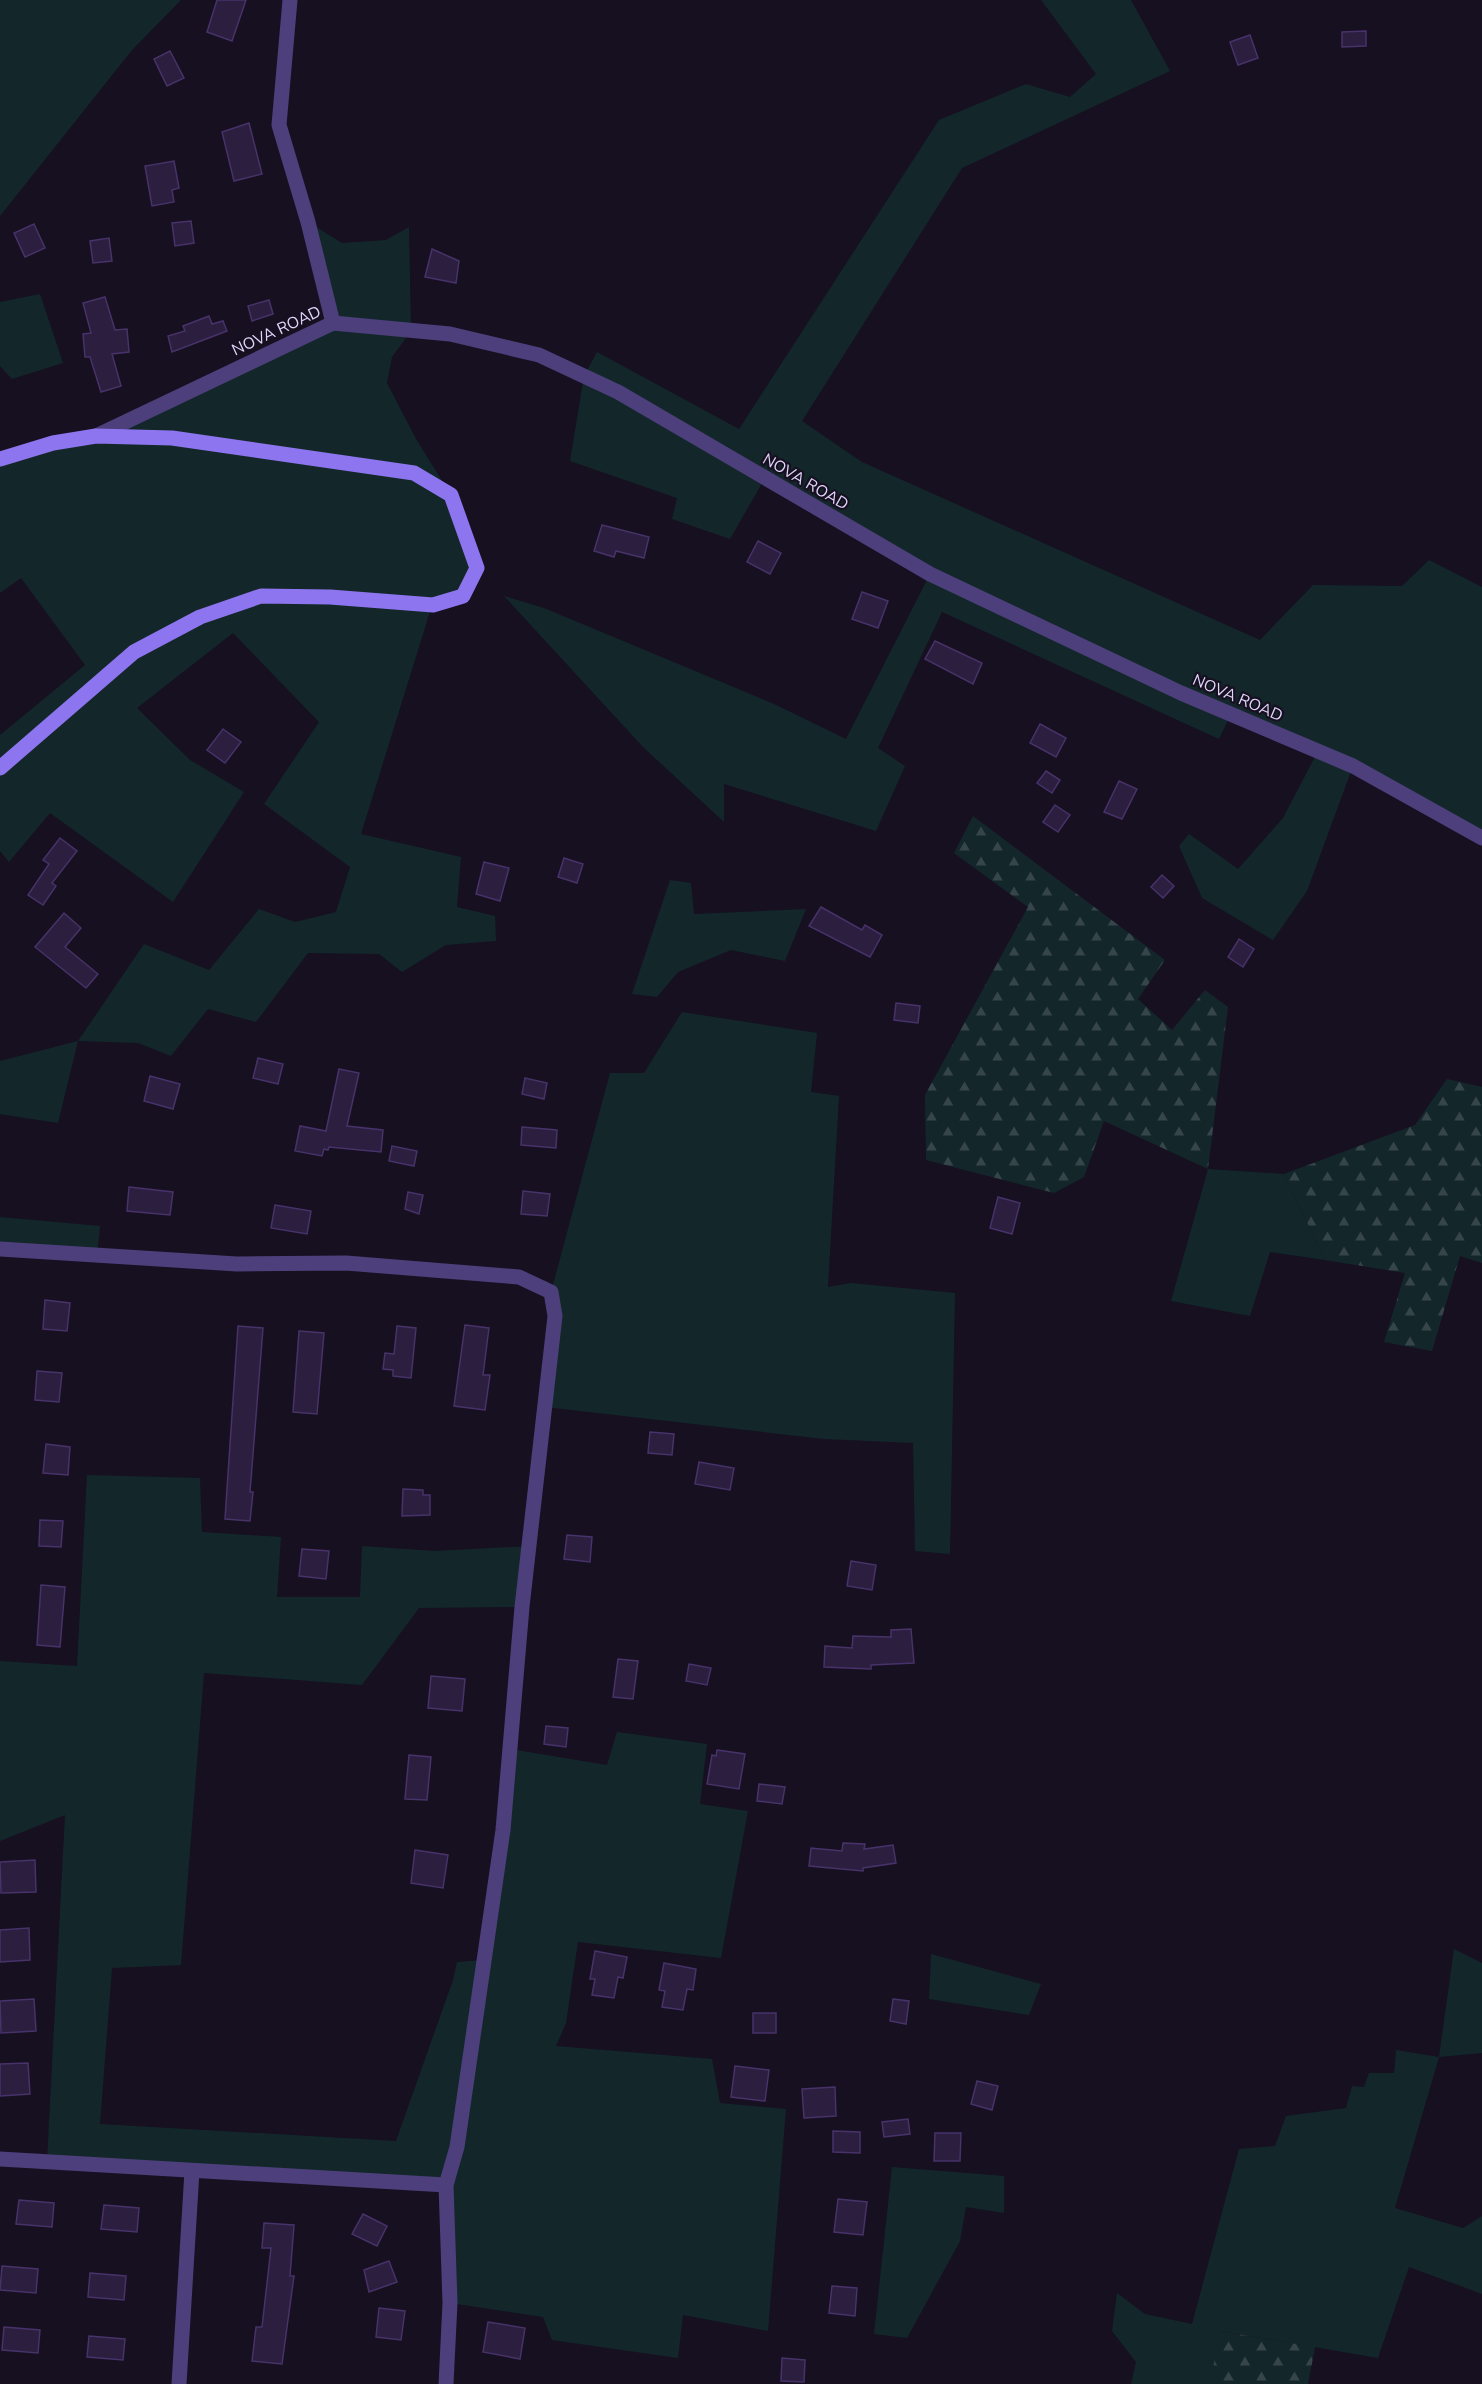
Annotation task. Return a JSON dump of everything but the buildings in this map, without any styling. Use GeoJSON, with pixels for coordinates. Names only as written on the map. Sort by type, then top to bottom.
{"type":"FeatureCollection","features":[{"type":"Feature","properties":{"kind":"main road"},"geometry":{"type":"LineString","coordinates":[[0,459],[53,443],[96,436],[172,438],[414,473],[451,495],[477,567],[463,596],[433,605],[330,597],[261,596],[200,617],[134,652],[0,768]]}},
{"type":"Feature","properties":{"kind":"street"},"geometry":{"type":"LineString","coordinates":[[290,0],[279,125],[308,222],[333,323]]}},
{"type":"Feature","properties":{"kind":"street","name":"NOVA ROAD"},"geometry":{"type":"LineString","coordinates":[[96,436],[333,323],[450,334],[539,355],[618,392],[930,574],[1181,693],[1353,766],[1482,838]]}},
{"type":"Feature","properties":{"kind":"street"},"geometry":{"type":"LineString","coordinates":[[0,1249],[237,1264],[346,1263],[519,1277],[551,1292],[555,1316],[522,1607],[503,1830],[459,2136],[446,2185],[450,2303],[446,2384]]}},
{"type":"Feature","properties":{"kind":"street"},"geometry":{"type":"LineString","coordinates":[[0,2159],[446,2185]]}},
{"type":"Feature","properties":{"kind":"street"},"geometry":{"type":"LineString","coordinates":[[179,2384],[192,2171]]}},
{"type":"Feature","properties":{"kind":"green space"},"geometry":{"type":"Polygon","coordinates":[[[0,0],[181,0],[132,50],[0,216],[0,0]]]}},
{"type":"Feature","properties":{"kind":"green space"},"geometry":{"type":"Polygon","coordinates":[[[1041,0],[1131,0],[1170,71],[962,168],[802,421],[862,462],[1260,640],[1313,585],[1402,586],[1429,560],[1482,587],[1482,838],[1353,766],[1307,891],[1273,940],[1202,898],[1179,846],[1189,834],[1238,869],[1283,818],[1318,751],[1231,714],[1219,739],[942,612],[878,748],[905,766],[876,831],[724,784],[724,822],[643,747],[504,596],[544,608],[774,704],[846,739],[930,574],[765,478],[730,539],[672,519],[677,498],[570,461],[584,376],[597,352],[739,429],[939,120],[1026,84],[1070,97],[1096,74],[1041,0]]]}},
{"type":"Feature","properties":{"kind":"green space"},"geometry":{"type":"Polygon","coordinates":[[[308,222],[342,243],[386,240],[409,227],[411,331],[392,357],[387,383],[416,439],[451,495],[477,568],[463,596],[432,605],[361,834],[461,857],[457,907],[495,916],[496,941],[446,945],[402,972],[379,954],[308,953],[256,1022],[208,1009],[171,1056],[138,1043],[78,1041],[144,944],[209,970],[259,909],[295,922],[336,912],[350,867],[264,804],[319,722],[233,633],[137,708],[190,760],[244,792],[173,902],[50,813],[9,862],[0,851],[0,735],[85,665],[21,578],[0,593],[0,459],[96,436],[333,323],[308,222]]]}},
{"type":"Feature","properties":{"kind":"green space"},"geometry":{"type":"Polygon","coordinates":[[[40,294],[63,363],[12,379],[0,366],[0,302],[40,294]]]}},
{"type":"Feature","properties":{"kind":"green space"},"geometry":{"type":"Polygon","coordinates":[[[973,816],[1165,960],[1138,999],[1172,1030],[1205,990],[1228,1007],[1208,1169],[1104,1121],[1084,1177],[1054,1193],[926,1160],[925,1095],[1028,907],[954,853],[973,816]]]}},
{"type":"Feature","properties":{"kind":"green space"},"geometry":{"type":"Polygon","coordinates":[[[670,880],[691,883],[694,914],[806,909],[785,961],[731,950],[678,972],[657,997],[632,994],[670,880]]]}},
{"type":"Feature","properties":{"kind":"green space"},"geometry":{"type":"Polygon","coordinates":[[[682,1012],[817,1033],[811,1092],[839,1096],[828,1287],[851,1283],[955,1293],[950,1554],[915,1551],[913,1443],[824,1439],[545,1407],[551,1292],[610,1073],[644,1073],[682,1012]]]}},
{"type":"Feature","properties":{"kind":"green space"},"geometry":{"type":"Polygon","coordinates":[[[78,1041],[58,1123],[0,1114],[0,1061],[78,1041]]]}},
{"type":"Feature","properties":{"kind":"green space"},"geometry":{"type":"Polygon","coordinates":[[[1447,1079],[1482,1087],[1482,1263],[1460,1256],[1432,1351],[1384,1342],[1405,1273],[1325,1260],[1284,1174],[1415,1125],[1447,1079]]]}},
{"type":"Feature","properties":{"kind":"green space"},"geometry":{"type":"Polygon","coordinates":[[[1208,1169],[1284,1174],[1325,1260],[1270,1252],[1250,1316],[1171,1301],[1208,1169]]]}},
{"type":"Feature","properties":{"kind":"green space"},"geometry":{"type":"Polygon","coordinates":[[[0,1217],[100,1226],[97,1257],[0,1249],[0,1217]]]}},
{"type":"Feature","properties":{"kind":"green space"},"geometry":{"type":"Polygon","coordinates":[[[87,1475],[200,1478],[202,1532],[281,1537],[277,1597],[360,1597],[362,1546],[434,1551],[530,1546],[522,1607],[419,1608],[362,1685],[204,1673],[181,1965],[112,1968],[100,2124],[396,2141],[453,1980],[457,1962],[483,1960],[510,1749],[607,1765],[617,1732],[707,1744],[700,1804],[748,1811],[721,1958],[578,1942],[566,2023],[556,2046],[712,2059],[720,2103],[786,2109],[768,2331],[683,2315],[678,2358],[552,2340],[543,2317],[450,2303],[446,2185],[47,2161],[65,1815],[0,1841],[0,1661],[77,1666],[87,1475]]]}},
{"type":"Feature","properties":{"kind":"green space"},"geometry":{"type":"Polygon","coordinates":[[[1454,1949],[1482,1963],[1482,2053],[1439,2057],[1454,1949]]]}},
{"type":"Feature","properties":{"kind":"green space"},"geometry":{"type":"Polygon","coordinates":[[[931,1954],[1041,1984],[1029,2015],[929,1999],[931,1954]]]}},
{"type":"Feature","properties":{"kind":"green space"},"geometry":{"type":"Polygon","coordinates":[[[1396,2050],[1439,2057],[1395,2208],[1463,2228],[1482,2216],[1482,2294],[1409,2267],[1378,2358],[1221,2331],[1210,2384],[1131,2384],[1136,2362],[1112,2331],[1117,2293],[1145,2314],[1192,2324],[1239,2149],[1275,2146],[1286,2116],[1346,2108],[1352,2086],[1364,2087],[1369,2073],[1394,2073],[1396,2050]]]}},
{"type":"Feature","properties":{"kind":"green space"},"geometry":{"type":"Polygon","coordinates":[[[892,2167],[1004,2176],[1004,2213],[966,2207],[960,2241],[907,2338],[874,2334],[892,2167]]]}},
{"type":"Feature","properties":{"kind":"green space"},"geometry":{"type":"Polygon","coordinates":[[[1220,2331],[1315,2347],[1308,2384],[1210,2384],[1220,2331]]]}}]}
